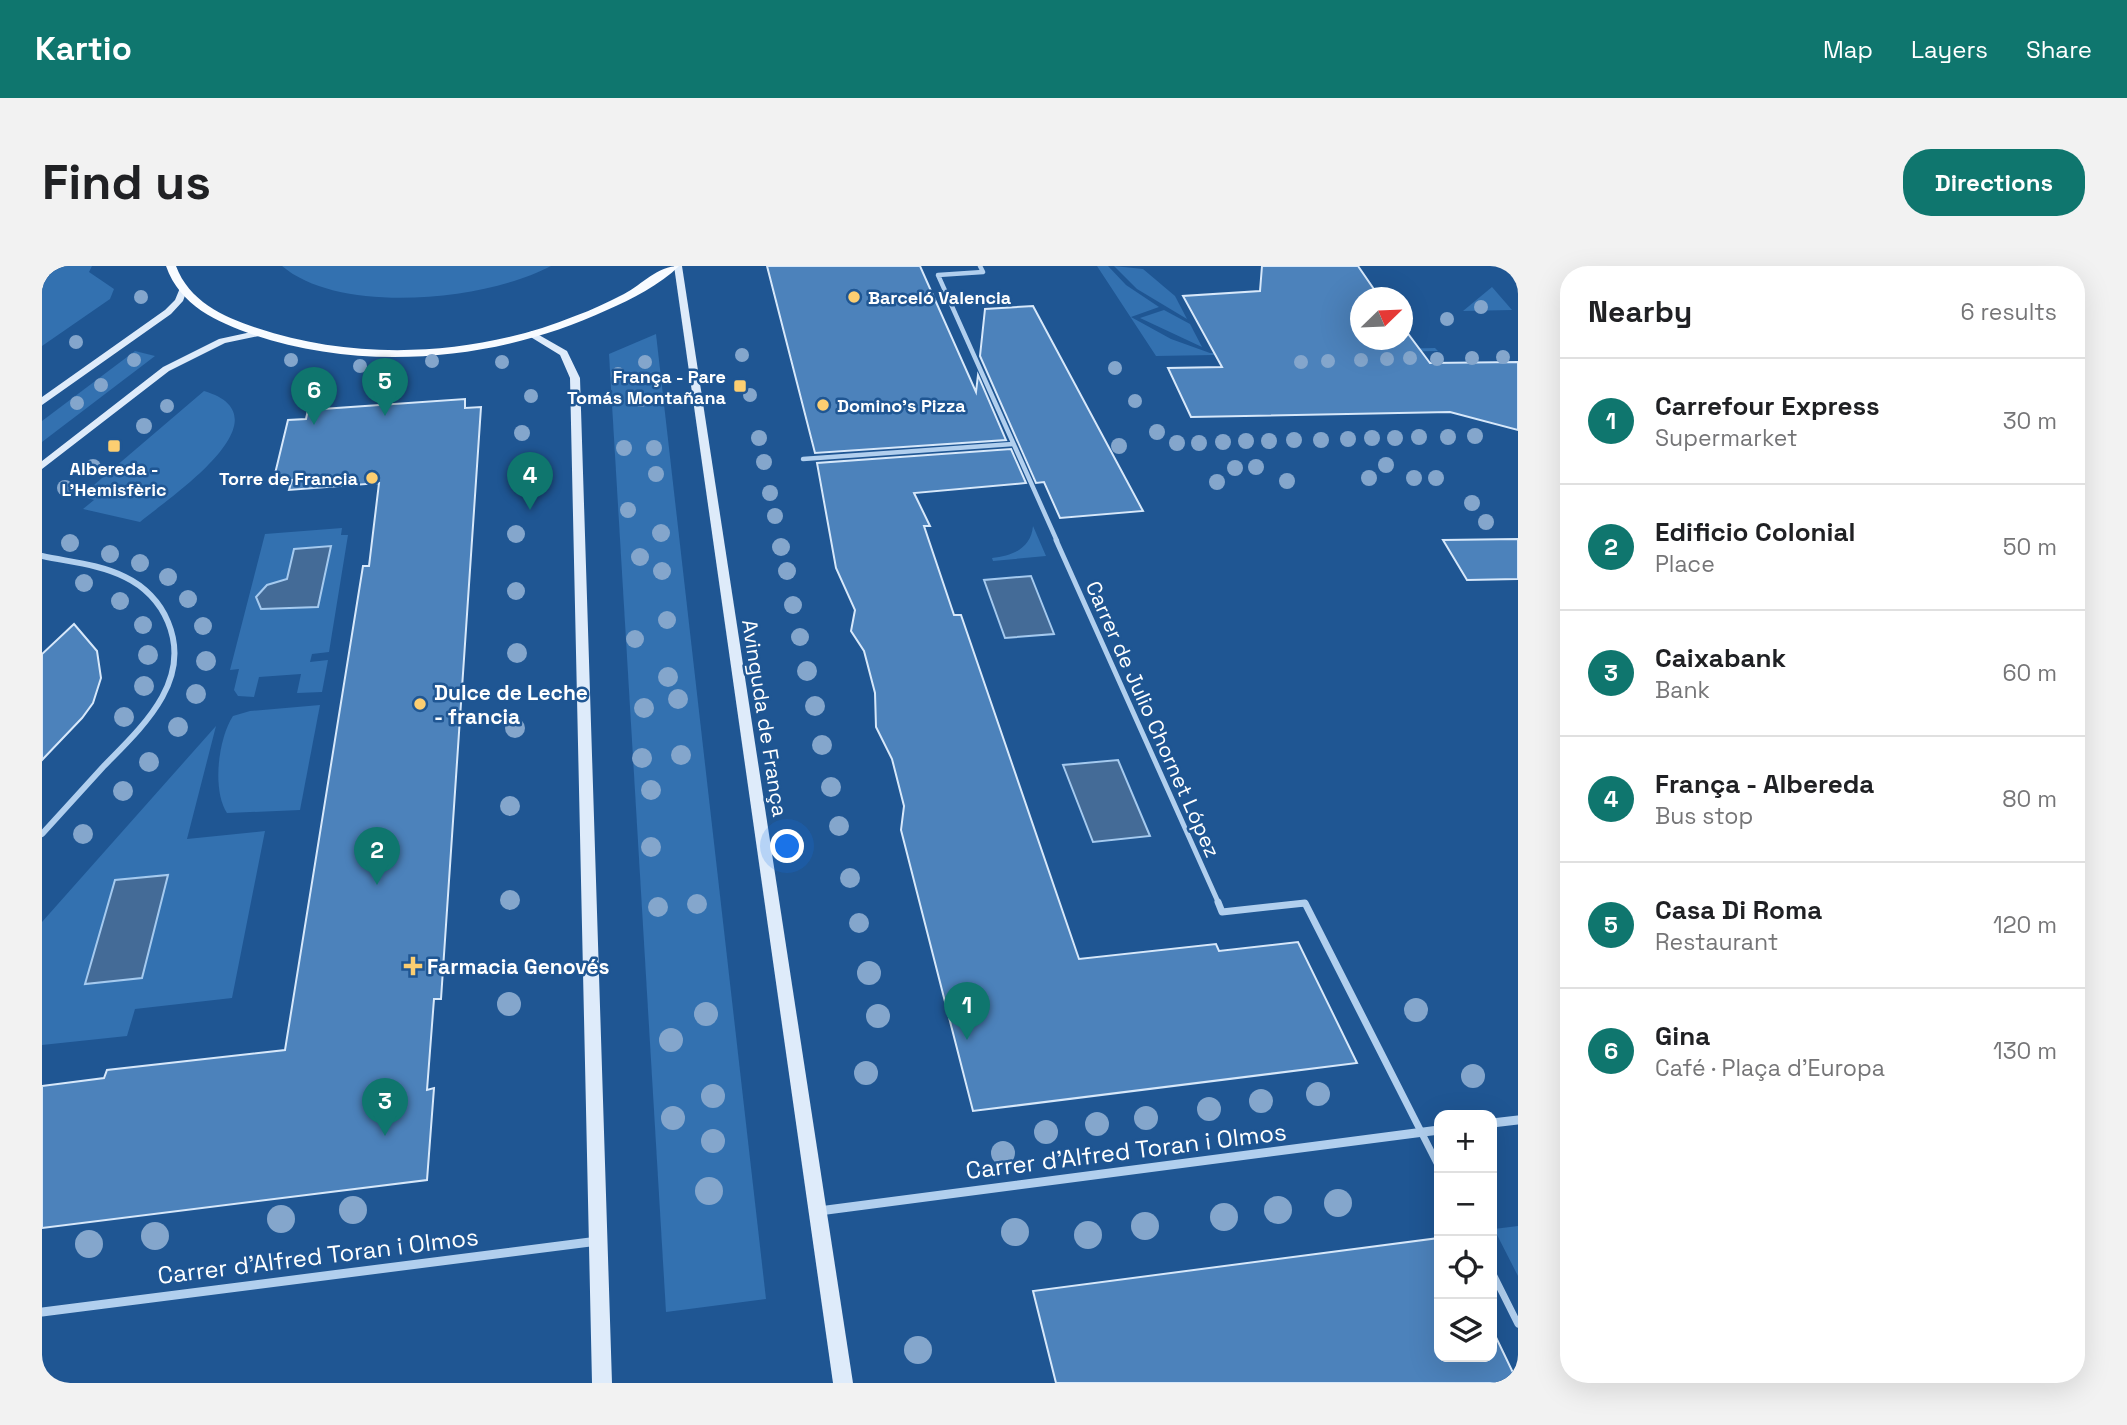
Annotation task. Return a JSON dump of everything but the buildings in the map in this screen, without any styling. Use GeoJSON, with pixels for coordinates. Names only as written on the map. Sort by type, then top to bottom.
{"type":"FeatureCollection","features":[{"type":"Feature","properties":{"kind":"main road"},"geometry":{"type":"LineString","coordinates":[[171,266],[183,290],[210,314],[256,334],[302,344],[372,351],[461,347],[532,334],[580,319],[626,299],[676,266]]}},
{"type":"Feature","properties":{"kind":"main road","name":"Avinguda de França"},"geometry":{"type":"LineString","coordinates":[[676,266],[843,1383]]}},
{"type":"Feature","properties":{"kind":"main road"},"geometry":{"type":"LineString","coordinates":[[42,402],[168,312],[179,301],[183,290]]}},
{"type":"Feature","properties":{"kind":"main road"},"geometry":{"type":"LineString","coordinates":[[42,466],[177,362],[222,341],[256,334]]}},
{"type":"Feature","properties":{"kind":"main road"},"geometry":{"type":"LineString","coordinates":[[532,334],[564,353],[575,377],[602,1383]]}},
{"type":"Feature","properties":{"kind":"street","name":"Carrer de Julio Chornet López"},"geometry":{"type":"LineString","coordinates":[[980,266],[983,272],[938,275],[1222,912],[1305,903],[1422,1132]]}},
{"type":"Feature","properties":{"kind":"street"},"geometry":{"type":"LineString","coordinates":[[803,459],[1013,444]]}},
{"type":"Feature","properties":{"kind":"street"},"geometry":{"type":"LineString","coordinates":[[42,556],[107,570],[134,581],[158,601],[173,627],[175,660],[168,688],[149,719],[42,834]]}},
{"type":"Feature","properties":{"kind":"street"},"geometry":{"type":"LineString","coordinates":[[1497,1123],[1518,1120]]}},
{"type":"Feature","properties":{"kind":"street","name":"Carrer d'Alfred Toran i Olmos"},"geometry":{"type":"LineString","coordinates":[[818,1211],[1434,1131]]}},
{"type":"Feature","properties":{"kind":"street"},"geometry":{"type":"LineString","coordinates":[[1422,1132],[1434,1157]]}},
{"type":"Feature","properties":{"kind":"street","name":"Carrer d'Alfred Toran i Olmos"},"geometry":{"type":"LineString","coordinates":[[42,1312],[599,1241]]}},
{"type":"Feature","properties":{"kind":"street"},"geometry":{"type":"LineString","coordinates":[[1497,1282],[1518,1324]]}},
{"type":"Feature","properties":{"kind":"shaded area"},"geometry":{"type":"Polygon","coordinates":[[[42,266],[92,266],[89,272],[114,289],[110,299],[42,346],[42,266]]]}},
{"type":"Feature","properties":{"kind":"shaded area"},"geometry":{"type":"Polygon","coordinates":[[[282,266],[551,266],[523,278],[490,287],[415,298],[376,297],[340,292],[308,282],[282,266]]]}},
{"type":"Feature","properties":{"kind":"shaded area"},"geometry":{"type":"Polygon","coordinates":[[[1097,266],[1108,266],[1126,285],[1159,307],[1131,317],[1171,339],[1210,353],[1435,348],[1438,351],[1156,356],[1097,266]]]}},
{"type":"Feature","properties":{"kind":"shaded area"},"geometry":{"type":"Polygon","coordinates":[[[1114,266],[1143,269],[1175,296],[1187,319],[1137,289],[1114,266]]]}},
{"type":"Feature","properties":{"kind":"shaded area"},"geometry":{"type":"Polygon","coordinates":[[[1492,287],[1512,310],[1463,311],[1492,287]]]}},
{"type":"Feature","properties":{"kind":"shaded area"},"geometry":{"type":"Polygon","coordinates":[[[1164,310],[1190,324],[1202,347],[1140,318],[1164,310]]]}},
{"type":"Feature","properties":{"kind":"shaded area"},"geometry":{"type":"Polygon","coordinates":[[[656,334],[766,1299],[666,1312],[609,354],[656,334]]]}},
{"type":"Feature","properties":{"kind":"shaded area"},"geometry":{"type":"Polygon","coordinates":[[[135,351],[155,356],[42,442],[42,421],[135,351]]]}},
{"type":"Feature","properties":{"kind":"shaded area"},"geometry":{"type":"Polygon","coordinates":[[[204,391],[227,403],[235,419],[230,438],[196,477],[140,522],[83,509],[94,500],[81,496],[204,391]]]}},
{"type":"Feature","properties":{"kind":"shaded area"},"geometry":{"type":"Polygon","coordinates":[[[1033,526],[1046,556],[993,561],[992,558],[1020,550],[1029,540],[1033,526]]]}},
{"type":"Feature","properties":{"kind":"shaded area"},"geometry":{"type":"Polygon","coordinates":[[[342,528],[341,535],[348,535],[329,652],[312,654],[310,662],[328,660],[322,692],[297,693],[301,674],[259,677],[254,697],[238,696],[234,690],[239,669],[230,670],[265,534],[342,528]]]}},
{"type":"Feature","properties":{"kind":"shaded area"},"geometry":{"type":"Polygon","coordinates":[[[331,546],[318,607],[261,609],[256,597],[267,585],[287,579],[294,549],[331,546]]]}},
{"type":"Feature","properties":{"kind":"shaded area"},"geometry":{"type":"Polygon","coordinates":[[[1031,576],[1054,634],[1005,638],[984,580],[1031,576]]]}},
{"type":"Feature","properties":{"kind":"shaded area"},"geometry":{"type":"Polygon","coordinates":[[[320,705],[300,810],[227,813],[222,803],[218,778],[224,738],[233,716],[250,711],[320,705]]]}},
{"type":"Feature","properties":{"kind":"shaded area"},"geometry":{"type":"Polygon","coordinates":[[[216,726],[187,839],[265,831],[232,998],[135,1009],[127,1036],[42,1045],[42,922],[216,726]]]}},
{"type":"Feature","properties":{"kind":"shaded area"},"geometry":{"type":"Polygon","coordinates":[[[1118,760],[1150,836],[1093,842],[1063,765],[1118,760]]]}},
{"type":"Feature","properties":{"kind":"shaded area"},"geometry":{"type":"Polygon","coordinates":[[[168,875],[142,978],[85,984],[115,880],[168,875]]]}},
{"type":"Feature","properties":{"kind":"shaded area"},"geometry":{"type":"Polygon","coordinates":[[[1518,1226],[1518,1276],[1497,1235],[1497,1229],[1518,1226]]]}},
{"type":"Feature","properties":{"kind":"place","name":"Barceló Valencia"},"geometry":{"type":"Point","coordinates":[854,297]}},
{"type":"Feature","properties":{"kind":"place","name":"França - Pare Tomás Montañana"},"geometry":{"type":"Point","coordinates":[740,386]}},
{"type":"Feature","properties":{"kind":"place","name":"Domino’s Pizza"},"geometry":{"type":"Point","coordinates":[823,405]}},
{"type":"Feature","properties":{"kind":"place","name":"Casa Di Roma"},"geometry":{"type":"Point","coordinates":[385,416]}},
{"type":"Feature","properties":{"kind":"place","name":"Gina"},"geometry":{"type":"Point","coordinates":[314,425]}},
{"type":"Feature","properties":{"kind":"place","name":"Albereda - L'Hemisfèric"},"geometry":{"type":"Point","coordinates":[114,446]}},
{"type":"Feature","properties":{"kind":"place","name":"Torre de Francia"},"geometry":{"type":"Point","coordinates":[372,478]}},
{"type":"Feature","properties":{"kind":"place","name":"França - Albereda"},"geometry":{"type":"Point","coordinates":[530,510]}},
{"type":"Feature","properties":{"kind":"place","name":"Dulce de Leche - francia"},"geometry":{"type":"Point","coordinates":[420,704]}},
{"type":"Feature","properties":{"kind":"place","name":"Edificio Colonial"},"geometry":{"type":"Point","coordinates":[377,885]}},
{"type":"Feature","properties":{"kind":"place","name":"Farmacia Genovés"},"geometry":{"type":"Point","coordinates":[413,966]}},
{"type":"Feature","properties":{"kind":"place","name":"Carrefour Express"},"geometry":{"type":"Point","coordinates":[967,1040]}},
{"type":"Feature","properties":{"kind":"place","name":"Caixabank"},"geometry":{"type":"Point","coordinates":[385,1136]}}]}
